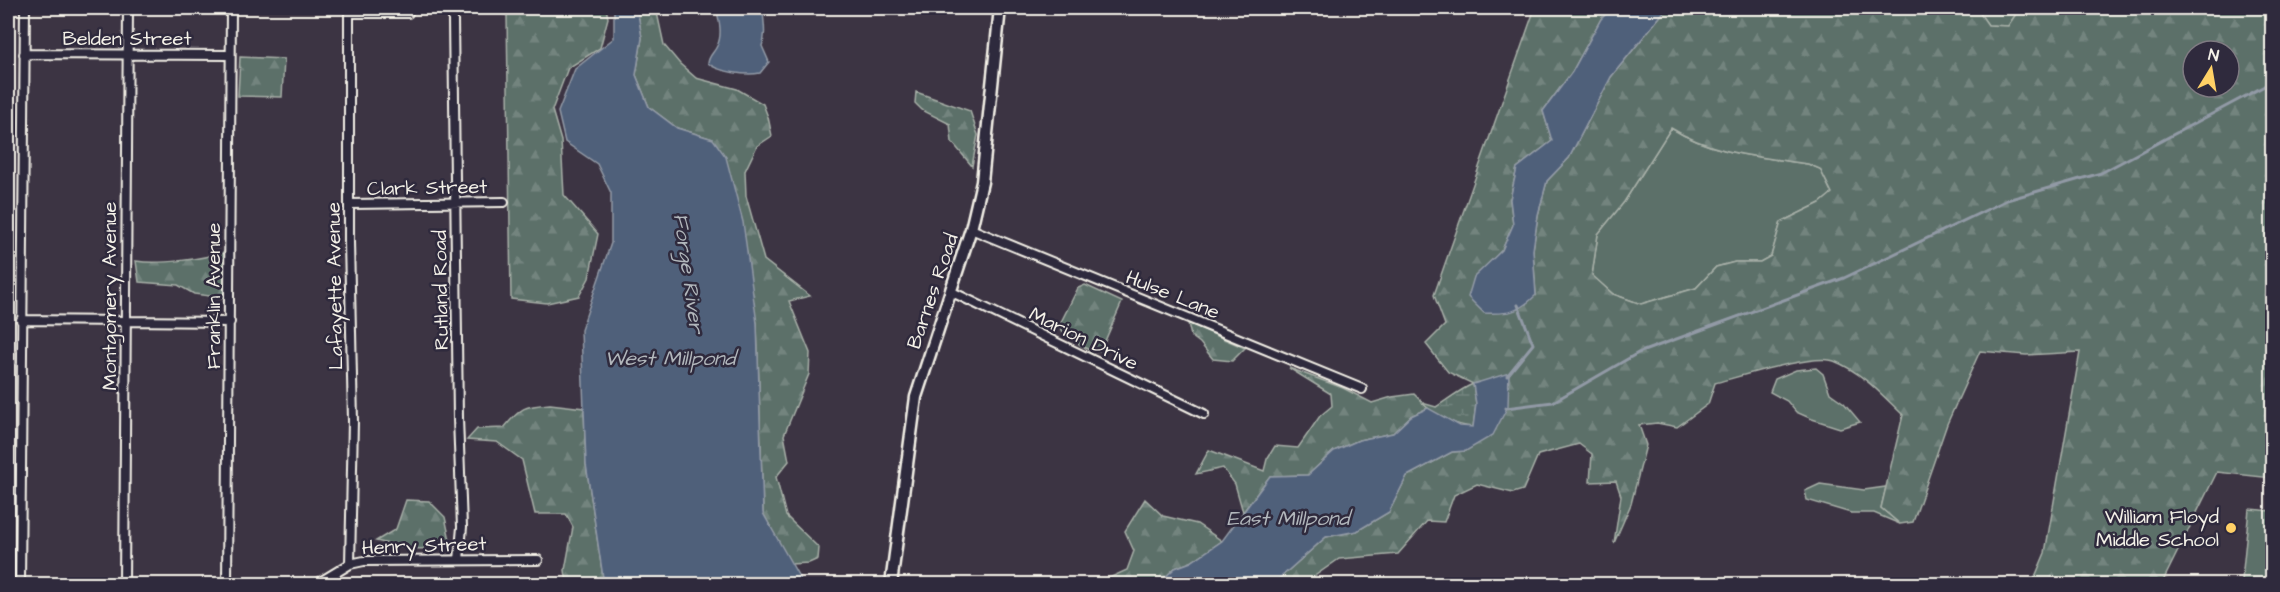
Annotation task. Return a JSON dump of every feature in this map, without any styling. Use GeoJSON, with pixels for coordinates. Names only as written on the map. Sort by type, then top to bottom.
{"type":"FeatureCollection","features":[{"type":"Feature","properties":{"kind":"street"},"geometry":{"type":"LineString","coordinates":[[20,585],[25,8]]}},
{"type":"Feature","properties":{"kind":"street","name":"Montgomery Avenue"},"geometry":{"type":"LineString","coordinates":[[124,585],[128,8]]}},
{"type":"Feature","properties":{"kind":"street","name":"Franklin Avenue"},"geometry":{"type":"LineString","coordinates":[[227,585],[231,8]]}},
{"type":"Feature","properties":{"kind":"street","name":"Barnes Road"},"geometry":{"type":"LineString","coordinates":[[891,585],[916,397],[971,229],[982,182],[1000,8]]}},
{"type":"Feature","properties":{"kind":"street"},"geometry":{"type":"LineString","coordinates":[[350,10],[408,13]]}},
{"type":"Feature","properties":{"kind":"street","name":"Lafayette Avenue"},"geometry":{"type":"LineString","coordinates":[[350,10],[352,421],[350,564]]}},
{"type":"Feature","properties":{"kind":"street","name":"Rutland Road"},"geometry":{"type":"LineString","coordinates":[[453,20],[458,429],[462,527],[459,560]]}},
{"type":"Feature","properties":{"kind":"street","name":"Belden Street"},"geometry":{"type":"LineString","coordinates":[[24,54],[230,55]]}},
{"type":"Feature","properties":{"kind":"street","name":"Clark Street"},"geometry":{"type":"LineString","coordinates":[[350,204],[504,202]]}},
{"type":"Feature","properties":{"kind":"street","name":"Hulse Lane"},"geometry":{"type":"LineString","coordinates":[[971,229],[1362,389]]}},
{"type":"Feature","properties":{"kind":"street","name":"Marion Drive"},"geometry":{"type":"LineString","coordinates":[[950,291],[1204,414]]}},
{"type":"Feature","properties":{"kind":"street"},"geometry":{"type":"LineString","coordinates":[[21,320],[230,322]]}},
{"type":"Feature","properties":{"kind":"street","name":"Henry Street"},"geometry":{"type":"LineString","coordinates":[[317,585],[350,564],[363,561],[538,560]]}},
{"type":"Feature","properties":{"kind":"green space"},"geometry":{"type":"Polygon","coordinates":[[[456,8],[606,8],[608,18],[600,48],[568,68],[552,110],[561,141],[564,195],[598,234],[589,278],[579,296],[547,303],[511,299],[507,15],[456,8]]]}},
{"type":"Feature","properties":{"kind":"green space"},"geometry":{"type":"Polygon","coordinates":[[[637,8],[656,8],[664,45],[696,78],[737,89],[763,104],[768,117],[772,136],[757,146],[745,171],[746,196],[764,260],[810,296],[789,301],[810,353],[809,374],[784,435],[789,461],[776,477],[786,516],[819,548],[818,559],[809,563],[790,564],[763,513],[757,323],[713,139],[677,128],[649,107],[636,75],[642,38],[637,8]]]}},
{"type":"Feature","properties":{"kind":"green space"},"geometry":{"type":"Polygon","coordinates":[[[1535,8],[1612,8],[1601,19],[1572,72],[1543,111],[1552,141],[1517,168],[1510,199],[1513,225],[1502,250],[1493,260],[1536,295],[1533,250],[1538,215],[1547,181],[1569,158],[1611,77],[1667,8],[1969,8],[1979,12],[1988,25],[2008,26],[2020,8],[2272,8],[2272,478],[2217,472],[2164,579],[2176,584],[2032,584],[2045,553],[2080,352],[2026,355],[1980,351],[1947,424],[1913,522],[1900,524],[1881,508],[1903,415],[1854,371],[1834,361],[1811,360],[1715,383],[1708,404],[1677,427],[1657,423],[1639,425],[1646,445],[1631,504],[1614,543],[1621,496],[1616,481],[1590,482],[1592,454],[1579,444],[1538,455],[1523,490],[1513,493],[1477,484],[1454,495],[1444,522],[1427,521],[1398,554],[1339,559],[1303,584],[1273,584],[1326,537],[1357,531],[1389,512],[1407,476],[1452,452],[1466,451],[1495,379],[1473,384],[1448,372],[1426,344],[1445,325],[1434,295],[1535,8]],[[1671,128],[1624,202],[1598,234],[1592,275],[1613,294],[1641,304],[1696,288],[1716,267],[1735,262],[1760,262],[1771,256],[1781,222],[1820,203],[1832,193],[1820,169],[1808,164],[1737,153],[1687,137],[1671,128]]]}},
{"type":"Feature","properties":{"kind":"green space"},"geometry":{"type":"Polygon","coordinates":[[[1969,8],[2020,8],[2008,26],[1988,25],[1979,12],[1969,8]]]}},
{"type":"Feature","properties":{"kind":"green space"},"geometry":{"type":"Polygon","coordinates":[[[240,57],[284,59],[282,97],[238,96],[240,57]]]}},
{"type":"Feature","properties":{"kind":"green space"},"geometry":{"type":"Polygon","coordinates":[[[916,92],[970,111],[978,135],[972,166],[952,142],[950,124],[922,110],[915,103],[916,92]]]}},
{"type":"Feature","properties":{"kind":"green space"},"geometry":{"type":"Polygon","coordinates":[[[1671,128],[1703,144],[1720,149],[1808,164],[1820,169],[1832,194],[1820,203],[1781,222],[1771,256],[1760,262],[1735,262],[1716,267],[1696,288],[1641,304],[1613,294],[1592,276],[1598,234],[1624,202],[1671,128]]]}},
{"type":"Feature","properties":{"kind":"green space"},"geometry":{"type":"Polygon","coordinates":[[[224,252],[225,298],[194,294],[178,285],[139,282],[136,261],[180,261],[224,252]]]}},
{"type":"Feature","properties":{"kind":"green space"},"geometry":{"type":"Polygon","coordinates":[[[1085,285],[1122,302],[1101,350],[1092,352],[1066,336],[1059,326],[1078,288],[1085,285]]]}},
{"type":"Feature","properties":{"kind":"green space"},"geometry":{"type":"Polygon","coordinates":[[[1188,323],[1245,348],[1232,361],[1213,359],[1191,336],[1188,323]]]}},
{"type":"Feature","properties":{"kind":"green space"},"geometry":{"type":"Polygon","coordinates":[[[1289,368],[1343,388],[1372,403],[1414,394],[1428,408],[1411,416],[1393,433],[1359,440],[1334,451],[1308,475],[1270,476],[1243,512],[1235,484],[1223,468],[1196,474],[1209,450],[1264,471],[1267,459],[1275,446],[1298,448],[1320,416],[1332,406],[1331,394],[1289,368]]]}},
{"type":"Feature","properties":{"kind":"green space"},"geometry":{"type":"Polygon","coordinates":[[[1816,368],[1823,374],[1830,393],[1844,403],[1860,422],[1840,428],[1812,419],[1796,412],[1787,401],[1770,392],[1775,379],[1796,370],[1816,368]]]}},
{"type":"Feature","properties":{"kind":"green space"},"geometry":{"type":"Polygon","coordinates":[[[1473,384],[1476,404],[1473,427],[1459,425],[1446,419],[1422,403],[1436,407],[1473,384]]]}},
{"type":"Feature","properties":{"kind":"green space"},"geometry":{"type":"Polygon","coordinates":[[[550,404],[584,408],[586,464],[604,584],[567,584],[565,570],[573,527],[566,514],[535,514],[522,460],[497,442],[467,440],[477,429],[504,428],[524,409],[550,404]]]}},
{"type":"Feature","properties":{"kind":"green space"},"geometry":{"type":"Polygon","coordinates":[[[1820,484],[1864,490],[1886,487],[1881,508],[1900,524],[1874,513],[1851,513],[1807,500],[1805,491],[1820,484]]]}},
{"type":"Feature","properties":{"kind":"green space"},"geometry":{"type":"Polygon","coordinates":[[[1145,499],[1163,516],[1197,524],[1222,541],[1191,562],[1175,568],[1158,584],[1096,584],[1127,570],[1134,551],[1125,531],[1145,499]]]}},
{"type":"Feature","properties":{"kind":"green space"},"geometry":{"type":"Polygon","coordinates":[[[406,500],[429,501],[445,517],[450,540],[442,545],[424,549],[376,541],[396,529],[406,500]]]}},
{"type":"Feature","properties":{"kind":"green space"},"geometry":{"type":"Polygon","coordinates":[[[2249,509],[2272,511],[2272,583],[2242,580],[2249,509]]]}},
{"type":"Feature","properties":{"kind":"water","name":"West Millpond"},"geometry":{"type":"Polygon","coordinates":[[[614,8],[637,8],[642,38],[636,75],[649,107],[677,128],[713,139],[726,157],[743,222],[757,323],[763,513],[803,584],[604,584],[586,464],[581,330],[611,243],[611,193],[597,164],[565,142],[558,112],[575,69],[614,38],[614,8]]]}},
{"type":"Feature","properties":{"kind":"water"},"geometry":{"type":"Polygon","coordinates":[[[716,8],[763,8],[765,32],[762,46],[769,62],[760,73],[733,72],[718,69],[708,63],[720,37],[716,8]]]}},
{"type":"Feature","properties":{"kind":"water"},"geometry":{"type":"Polygon","coordinates":[[[1612,8],[1667,8],[1611,77],[1569,158],[1547,181],[1538,215],[1533,250],[1536,295],[1524,306],[1513,311],[1484,313],[1468,297],[1474,277],[1502,250],[1513,225],[1510,199],[1517,168],[1552,141],[1543,111],[1572,72],[1601,19],[1612,8]]]}},
{"type":"Feature","properties":{"kind":"water","name":"East Millpond"},"geometry":{"type":"Polygon","coordinates":[[[1509,373],[1508,406],[1493,435],[1466,451],[1452,452],[1407,476],[1389,512],[1357,531],[1326,537],[1273,584],[1158,584],[1175,568],[1191,562],[1222,541],[1270,476],[1308,475],[1334,451],[1359,440],[1393,433],[1411,416],[1428,408],[1460,426],[1473,427],[1476,404],[1473,384],[1509,373]]]}},
{"type":"Feature","properties":{"kind":"waterway"},"geometry":{"type":"LineString","coordinates":[[1506,408],[1553,402],[1638,353],[1844,278],[2007,200],[2101,173],[2272,82]]}},
{"type":"Feature","properties":{"kind":"waterway"},"geometry":{"type":"LineString","coordinates":[[1507,376],[1533,344],[1518,305]]}},
{"type":"Feature","properties":{"kind":"place","name":"William Floyd Middle School"},"geometry":{"type":"Point","coordinates":[2231,528]}},
{"type":"Feature","properties":{"kind":"water label","name":"Forge River"},"geometry":{"type":"Point","coordinates":[689,273]}}]}
